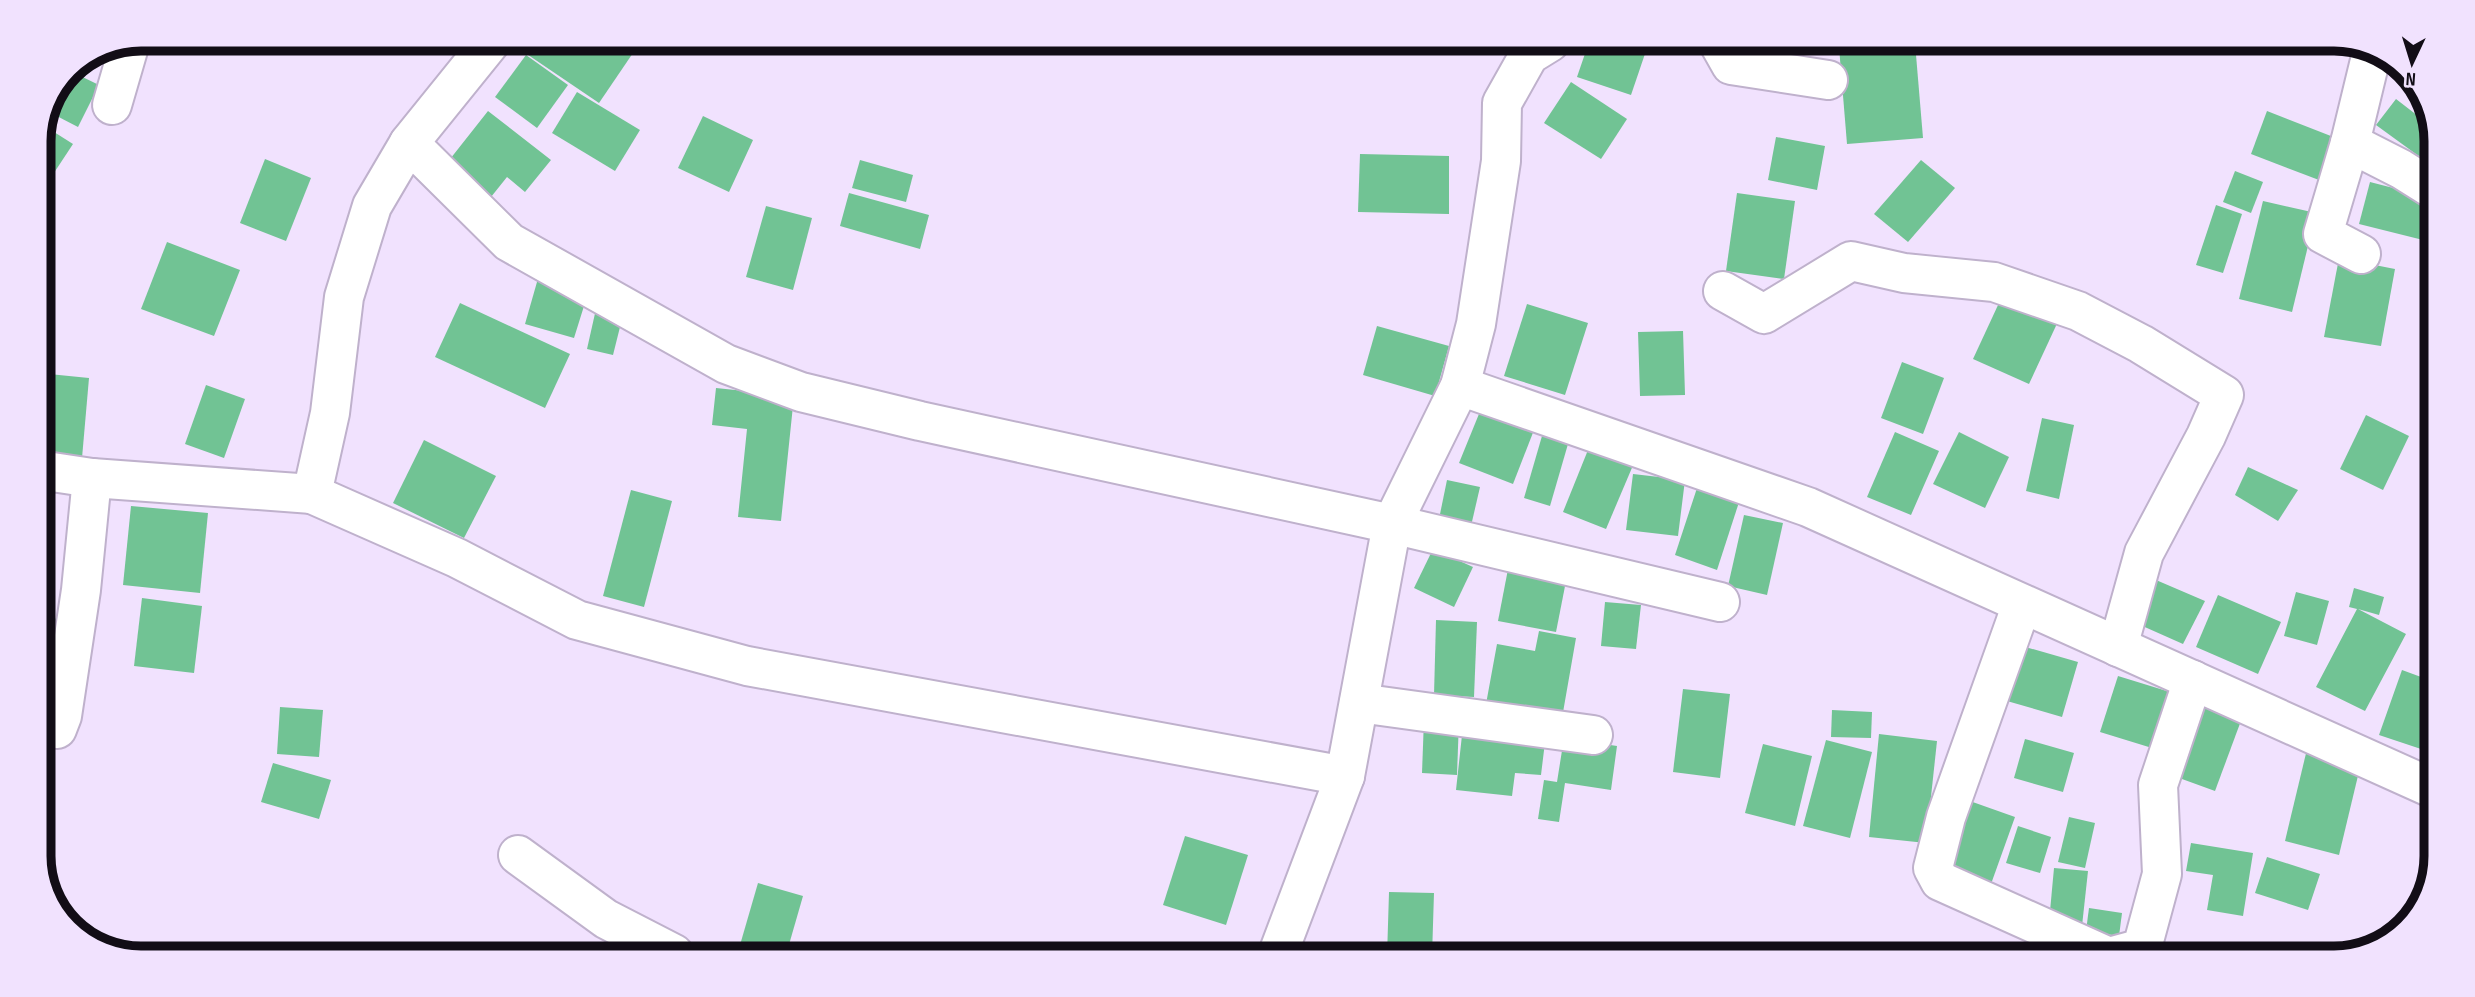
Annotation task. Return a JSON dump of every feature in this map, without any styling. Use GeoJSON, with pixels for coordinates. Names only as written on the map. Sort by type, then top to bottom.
{"type":"FeatureCollection","features":[{"type":"Feature","properties":{"kind":"street"},"geometry":{"type":"LineString","coordinates":[[312,494],[330,413],[344,297],[372,206],[409,143],[483,51]]}},
{"type":"Feature","properties":{"kind":"street"},"geometry":{"type":"LineString","coordinates":[[1281,946],[1345,776],[1392,524],[1460,386],[1476,324],[1491,238],[1501,161],[1502,103],[1529,55],[1535,51]]}},
{"type":"Feature","properties":{"kind":"street"},"geometry":{"type":"LineString","coordinates":[[1723,51],[1731,65],[1828,80]]}},
{"type":"Feature","properties":{"kind":"street"},"geometry":{"type":"LineString","coordinates":[[112,105],[127,52]]}},
{"type":"Feature","properties":{"kind":"street"},"geometry":{"type":"LineString","coordinates":[[2361,254],[2323,234],[2350,144],[2370,59]]}},
{"type":"Feature","properties":{"kind":"street"},"geometry":{"type":"LineString","coordinates":[[409,143],[509,242],[726,365],[801,392],[920,421],[1392,524],[1720,602]]}},
{"type":"Feature","properties":{"kind":"street"},"geometry":{"type":"LineString","coordinates":[[2350,144],[2424,183]]}},
{"type":"Feature","properties":{"kind":"street"},"geometry":{"type":"LineString","coordinates":[[1723,291],[1764,314],[1851,261],[1904,273],[1994,282],[2078,311],[2141,344],[2224,395],[2206,436],[2144,553],[2118,647]]}},
{"type":"Feature","properties":{"kind":"street"},"geometry":{"type":"LineString","coordinates":[[1460,386],[1808,508],[2424,784]]}},
{"type":"Feature","properties":{"kind":"street"},"geometry":{"type":"LineString","coordinates":[[51,472],[92,478],[312,494],[457,558],[577,621],[747,666],[1345,776]]}},
{"type":"Feature","properties":{"kind":"street"},"geometry":{"type":"LineString","coordinates":[[57,729],[62,716],[81,590],[92,478]]}},
{"type":"Feature","properties":{"kind":"street"},"geometry":{"type":"LineString","coordinates":[[2022,604],[1946,817],[1933,868],[1940,881],[2085,946]]}},
{"type":"Feature","properties":{"kind":"street"},"geometry":{"type":"LineString","coordinates":[[2143,946],[2162,874],[2158,785],[2193,680]]}},
{"type":"Feature","properties":{"kind":"street"},"geometry":{"type":"LineString","coordinates":[[1359,703],[1594,736]]}},
{"type":"Feature","properties":{"kind":"street"},"geometry":{"type":"LineString","coordinates":[[519,855],[606,919],[658,946]]}},
{"type":"Feature","properties":{"kind":"building"},"geometry":{"type":"Polygon","coordinates":[[[522,51],[634,51],[599,103],[522,51]]]}},
{"type":"Feature","properties":{"kind":"building"},"geometry":{"type":"Polygon","coordinates":[[[1586,51],[1646,51],[1631,95],[1577,77],[1586,51]]]}},
{"type":"Feature","properties":{"kind":"building"},"geometry":{"type":"Polygon","coordinates":[[[1839,51],[1916,51],[1923,138],[1847,144],[1839,51]]]}},
{"type":"Feature","properties":{"kind":"building"},"geometry":{"type":"Polygon","coordinates":[[[526,55],[568,85],[537,128],[495,97],[526,55]]]}},
{"type":"Feature","properties":{"kind":"building"},"geometry":{"type":"Polygon","coordinates":[[[79,75],[99,85],[78,127],[55,115],[66,91],[79,75]]]}},
{"type":"Feature","properties":{"kind":"building"},"geometry":{"type":"Polygon","coordinates":[[[1571,82],[1627,119],[1601,159],[1544,123],[1571,82]]]}},
{"type":"Feature","properties":{"kind":"building"},"geometry":{"type":"Polygon","coordinates":[[[577,92],[640,130],[615,171],[552,133],[577,92]]]}},
{"type":"Feature","properties":{"kind":"building"},"geometry":{"type":"Polygon","coordinates":[[[2396,99],[2418,116],[2420,114],[2423,123],[2424,160],[2376,125],[2396,99]]]}},
{"type":"Feature","properties":{"kind":"building"},"geometry":{"type":"Polygon","coordinates":[[[488,111],[551,160],[525,192],[507,177],[487,202],[443,168],[488,111]]]}},
{"type":"Feature","properties":{"kind":"building"},"geometry":{"type":"Polygon","coordinates":[[[2267,111],[2336,138],[2319,180],[2251,154],[2267,111]]]}},
{"type":"Feature","properties":{"kind":"building"},"geometry":{"type":"Polygon","coordinates":[[[703,116],[753,140],[729,192],[678,168],[703,116]]]}},
{"type":"Feature","properties":{"kind":"building"},"geometry":{"type":"Polygon","coordinates":[[[52,130],[73,144],[51,177],[52,130]]]}},
{"type":"Feature","properties":{"kind":"building"},"geometry":{"type":"Polygon","coordinates":[[[1776,137],[1825,146],[1817,190],[1768,180],[1776,137]]]}},
{"type":"Feature","properties":{"kind":"building"},"geometry":{"type":"Polygon","coordinates":[[[1360,154],[1449,156],[1449,214],[1358,212],[1360,154]]]}},
{"type":"Feature","properties":{"kind":"building"},"geometry":{"type":"Polygon","coordinates":[[[265,159],[311,178],[286,241],[240,223],[265,159]]]}},
{"type":"Feature","properties":{"kind":"building"},"geometry":{"type":"Polygon","coordinates":[[[860,160],[913,175],[906,202],[852,188],[860,160]]]}},
{"type":"Feature","properties":{"kind":"building"},"geometry":{"type":"Polygon","coordinates":[[[1921,160],[1955,188],[1908,242],[1874,214],[1921,160]]]}},
{"type":"Feature","properties":{"kind":"building"},"geometry":{"type":"Polygon","coordinates":[[[2235,171],[2263,182],[2251,213],[2223,202],[2235,171]]]}},
{"type":"Feature","properties":{"kind":"building"},"geometry":{"type":"Polygon","coordinates":[[[2370,182],[2424,196],[2424,240],[2359,224],[2370,182]]]}},
{"type":"Feature","properties":{"kind":"building"},"geometry":{"type":"Polygon","coordinates":[[[849,193],[929,215],[920,249],[840,226],[849,193]]]}},
{"type":"Feature","properties":{"kind":"building"},"geometry":{"type":"Polygon","coordinates":[[[1737,193],[1795,201],[1784,279],[1726,271],[1737,193]]]}},
{"type":"Feature","properties":{"kind":"building"},"geometry":{"type":"Polygon","coordinates":[[[2263,201],[2316,213],[2292,312],[2239,299],[2263,201]]]}},
{"type":"Feature","properties":{"kind":"building"},"geometry":{"type":"Polygon","coordinates":[[[2216,205],[2242,214],[2223,273],[2196,265],[2216,205]]]}},
{"type":"Feature","properties":{"kind":"building"},"geometry":{"type":"Polygon","coordinates":[[[766,206],[812,218],[793,290],[746,277],[766,206]]]}},
{"type":"Feature","properties":{"kind":"building"},"geometry":{"type":"Polygon","coordinates":[[[167,242],[240,270],[214,336],[141,309],[167,242]]]}},
{"type":"Feature","properties":{"kind":"building"},"geometry":{"type":"Polygon","coordinates":[[[2339,258],[2395,269],[2381,346],[2324,337],[2339,258]]]}},
{"type":"Feature","properties":{"kind":"building"},"geometry":{"type":"Polygon","coordinates":[[[539,275],[589,290],[574,338],[525,324],[539,275]]]}},
{"type":"Feature","properties":{"kind":"building"},"geometry":{"type":"Polygon","coordinates":[[[2005,290],[2061,315],[2029,384],[1973,359],[2005,290]]]}},
{"type":"Feature","properties":{"kind":"building"},"geometry":{"type":"Polygon","coordinates":[[[460,303],[570,354],[545,408],[435,357],[460,303]]]}},
{"type":"Feature","properties":{"kind":"building"},"geometry":{"type":"Polygon","coordinates":[[[1527,304],[1588,323],[1565,395],[1504,376],[1527,304]]]}},
{"type":"Feature","properties":{"kind":"building"},"geometry":{"type":"Polygon","coordinates":[[[596,309],[623,315],[613,355],[587,349],[596,309]]]}},
{"type":"Feature","properties":{"kind":"building"},"geometry":{"type":"Polygon","coordinates":[[[1377,326],[1449,346],[1435,396],[1363,375],[1377,326]]]}},
{"type":"Feature","properties":{"kind":"building"},"geometry":{"type":"Polygon","coordinates":[[[1683,331],[1685,395],[1640,396],[1638,332],[1683,331]]]}},
{"type":"Feature","properties":{"kind":"building"},"geometry":{"type":"Polygon","coordinates":[[[1902,362],[1944,378],[1923,434],[1881,418],[1902,362]]]}},
{"type":"Feature","properties":{"kind":"building"},"geometry":{"type":"Polygon","coordinates":[[[51,374],[89,378],[82,458],[51,455],[51,374]]]}},
{"type":"Feature","properties":{"kind":"building"},"geometry":{"type":"Polygon","coordinates":[[[206,385],[245,399],[224,458],[185,444],[206,385]]]}},
{"type":"Feature","properties":{"kind":"building"},"geometry":{"type":"Polygon","coordinates":[[[716,388],[794,396],[781,521],[738,517],[747,429],[712,425],[716,388]]]}},
{"type":"Feature","properties":{"kind":"building"},"geometry":{"type":"Polygon","coordinates":[[[1481,409],[1534,430],[1513,484],[1459,463],[1481,409]]]}},
{"type":"Feature","properties":{"kind":"building"},"geometry":{"type":"Polygon","coordinates":[[[2366,415],[2409,436],[2383,490],[2340,469],[2366,415]]]}},
{"type":"Feature","properties":{"kind":"building"},"geometry":{"type":"Polygon","coordinates":[[[2042,418],[2074,425],[2059,499],[2026,491],[2042,418]]]}},
{"type":"Feature","properties":{"kind":"building"},"geometry":{"type":"Polygon","coordinates":[[[1895,432],[1939,451],[1911,515],[1867,497],[1895,432]]]}},
{"type":"Feature","properties":{"kind":"building"},"geometry":{"type":"Polygon","coordinates":[[[1959,432],[2009,457],[1985,508],[1933,484],[1959,432]]]}},
{"type":"Feature","properties":{"kind":"building"},"geometry":{"type":"Polygon","coordinates":[[[1542,436],[1568,444],[1550,506],[1524,498],[1542,436]]]}},
{"type":"Feature","properties":{"kind":"building"},"geometry":{"type":"Polygon","coordinates":[[[424,440],[496,476],[464,538],[393,503],[424,440]]]}},
{"type":"Feature","properties":{"kind":"building"},"geometry":{"type":"Polygon","coordinates":[[[1590,445],[1634,463],[1606,529],[1563,512],[1590,445]]]}},
{"type":"Feature","properties":{"kind":"building"},"geometry":{"type":"Polygon","coordinates":[[[2248,467],[2298,490],[2278,521],[2235,495],[2248,467]]]}},
{"type":"Feature","properties":{"kind":"building"},"geometry":{"type":"Polygon","coordinates":[[[1633,474],[1685,480],[1678,536],[1626,530],[1633,474]]]}},
{"type":"Feature","properties":{"kind":"building"},"geometry":{"type":"Polygon","coordinates":[[[1447,480],[1480,487],[1471,526],[1439,519],[1447,480]]]}},
{"type":"Feature","properties":{"kind":"building"},"geometry":{"type":"Polygon","coordinates":[[[1699,482],[1741,496],[1717,570],[1675,555],[1699,482]]]}},
{"type":"Feature","properties":{"kind":"building"},"geometry":{"type":"Polygon","coordinates":[[[631,490],[672,501],[644,607],[603,596],[631,490]]]}},
{"type":"Feature","properties":{"kind":"building"},"geometry":{"type":"Polygon","coordinates":[[[131,506],[208,513],[200,593],[123,585],[131,506]]]}},
{"type":"Feature","properties":{"kind":"building"},"geometry":{"type":"Polygon","coordinates":[[[1744,515],[1783,523],[1767,595],[1728,586],[1744,515]]]}},
{"type":"Feature","properties":{"kind":"building"},"geometry":{"type":"Polygon","coordinates":[[[1433,549],[1473,567],[1454,607],[1414,588],[1433,549]]]}},
{"type":"Feature","properties":{"kind":"building"},"geometry":{"type":"Polygon","coordinates":[[[1509,564],[1567,576],[1556,632],[1498,621],[1509,564]]]}},
{"type":"Feature","properties":{"kind":"building"},"geometry":{"type":"Polygon","coordinates":[[[2149,577],[2205,601],[2183,644],[2129,620],[2149,577]]]}},
{"type":"Feature","properties":{"kind":"building"},"geometry":{"type":"Polygon","coordinates":[[[2354,588],[2384,597],[2379,615],[2358,609],[2406,634],[2365,711],[2316,687],[2357,609],[2349,607],[2354,588]]]}},
{"type":"Feature","properties":{"kind":"building"},"geometry":{"type":"Polygon","coordinates":[[[2296,592],[2329,601],[2317,645],[2284,636],[2296,592]]]}},
{"type":"Feature","properties":{"kind":"building"},"geometry":{"type":"Polygon","coordinates":[[[2218,595],[2281,622],[2258,674],[2196,647],[2218,595]]]}},
{"type":"Feature","properties":{"kind":"building"},"geometry":{"type":"Polygon","coordinates":[[[142,598],[202,606],[194,673],[134,666],[142,598]]]}},
{"type":"Feature","properties":{"kind":"building"},"geometry":{"type":"Polygon","coordinates":[[[1605,602],[1641,605],[1636,649],[1601,646],[1605,602]]]}},
{"type":"Feature","properties":{"kind":"building"},"geometry":{"type":"Polygon","coordinates":[[[51,618],[59,619],[56,662],[51,661],[51,618]]]}},
{"type":"Feature","properties":{"kind":"building"},"geometry":{"type":"Polygon","coordinates":[[[1436,620],[1477,622],[1474,697],[1434,695],[1436,620]]]}},
{"type":"Feature","properties":{"kind":"building"},"geometry":{"type":"Polygon","coordinates":[[[1539,631],[1576,638],[1562,718],[1486,704],[1497,644],[1535,651],[1539,631]]]}},
{"type":"Feature","properties":{"kind":"building"},"geometry":{"type":"Polygon","coordinates":[[[2015,644],[2078,662],[2062,717],[2000,699],[2015,644]]]}},
{"type":"Feature","properties":{"kind":"building"},"geometry":{"type":"Polygon","coordinates":[[[2402,670],[2424,678],[2424,750],[2379,735],[2402,670]]]}},
{"type":"Feature","properties":{"kind":"building"},"geometry":{"type":"Polygon","coordinates":[[[51,671],[56,672],[51,689],[51,671]]]}},
{"type":"Feature","properties":{"kind":"building"},"geometry":{"type":"Polygon","coordinates":[[[2118,676],[2170,692],[2152,748],[2100,732],[2118,676]]]}},
{"type":"Feature","properties":{"kind":"building"},"geometry":{"type":"Polygon","coordinates":[[[1683,689],[1730,694],[1720,778],[1673,772],[1683,689]]]}},
{"type":"Feature","properties":{"kind":"building"},"geometry":{"type":"Polygon","coordinates":[[[2198,702],[2242,718],[2215,791],[2171,775],[2198,702]]]}},
{"type":"Feature","properties":{"kind":"building"},"geometry":{"type":"Polygon","coordinates":[[[280,707],[323,710],[319,757],[277,754],[280,707]]]}},
{"type":"Feature","properties":{"kind":"building"},"geometry":{"type":"Polygon","coordinates":[[[1832,710],[1872,712],[1871,738],[1831,737],[1832,710]]]}},
{"type":"Feature","properties":{"kind":"building"},"geometry":{"type":"Polygon","coordinates":[[[1424,719],[1459,720],[1457,775],[1422,773],[1424,719]]]}},
{"type":"Feature","properties":{"kind":"building"},"geometry":{"type":"Polygon","coordinates":[[[1463,726],[1546,734],[1541,775],[1515,773],[1512,796],[1456,790],[1463,726]]]}},
{"type":"Feature","properties":{"kind":"building"},"geometry":{"type":"Polygon","coordinates":[[[1879,734],[1937,741],[1926,843],[1869,837],[1879,734]]]}},
{"type":"Feature","properties":{"kind":"building"},"geometry":{"type":"Polygon","coordinates":[[[1564,738],[1617,746],[1611,790],[1565,783],[1559,822],[1538,819],[1544,780],[1557,782],[1564,738]]]}},
{"type":"Feature","properties":{"kind":"building"},"geometry":{"type":"Polygon","coordinates":[[[2025,739],[2074,753],[2063,792],[2014,778],[2025,739]]]}},
{"type":"Feature","properties":{"kind":"building"},"geometry":{"type":"Polygon","coordinates":[[[1826,740],[1872,752],[1850,838],[1803,826],[1826,740]]]}},
{"type":"Feature","properties":{"kind":"building"},"geometry":{"type":"Polygon","coordinates":[[[1763,744],[1812,756],[1795,826],[1745,813],[1763,744]]]}},
{"type":"Feature","properties":{"kind":"building"},"geometry":{"type":"Polygon","coordinates":[[[2308,745],[2362,759],[2339,855],[2285,841],[2308,745]]]}},
{"type":"Feature","properties":{"kind":"building"},"geometry":{"type":"Polygon","coordinates":[[[273,763],[331,780],[319,819],[261,802],[273,763]]]}},
{"type":"Feature","properties":{"kind":"building"},"geometry":{"type":"Polygon","coordinates":[[[1967,800],[2015,817],[1991,884],[1943,867],[1967,800]]]}},
{"type":"Feature","properties":{"kind":"building"},"geometry":{"type":"Polygon","coordinates":[[[2069,817],[2095,823],[2085,868],[2058,862],[2069,817]]]}},
{"type":"Feature","properties":{"kind":"building"},"geometry":{"type":"Polygon","coordinates":[[[2018,826],[2051,837],[2040,873],[2006,863],[2018,826]]]}},
{"type":"Feature","properties":{"kind":"building"},"geometry":{"type":"Polygon","coordinates":[[[1185,836],[1248,855],[1226,925],[1163,905],[1185,836]]]}},
{"type":"Feature","properties":{"kind":"building"},"geometry":{"type":"Polygon","coordinates":[[[2191,843],[2253,853],[2243,916],[2207,910],[2213,875],[2186,871],[2191,843]]]}},
{"type":"Feature","properties":{"kind":"building"},"geometry":{"type":"Polygon","coordinates":[[[2267,857],[2320,874],[2308,910],[2255,893],[2267,857]]]}},
{"type":"Feature","properties":{"kind":"building"},"geometry":{"type":"Polygon","coordinates":[[[2054,868],[2088,871],[2082,926],[2049,922],[2054,868]]]}},
{"type":"Feature","properties":{"kind":"building"},"geometry":{"type":"Polygon","coordinates":[[[758,883],[803,896],[789,946],[740,945],[758,883]]]}},
{"type":"Feature","properties":{"kind":"building"},"geometry":{"type":"Polygon","coordinates":[[[1389,892],[1434,893],[1432,946],[1387,946],[1389,892]]]}},
{"type":"Feature","properties":{"kind":"building"},"geometry":{"type":"Polygon","coordinates":[[[2089,908],[2122,913],[2119,936],[2086,931],[2089,908]]]}}]}
